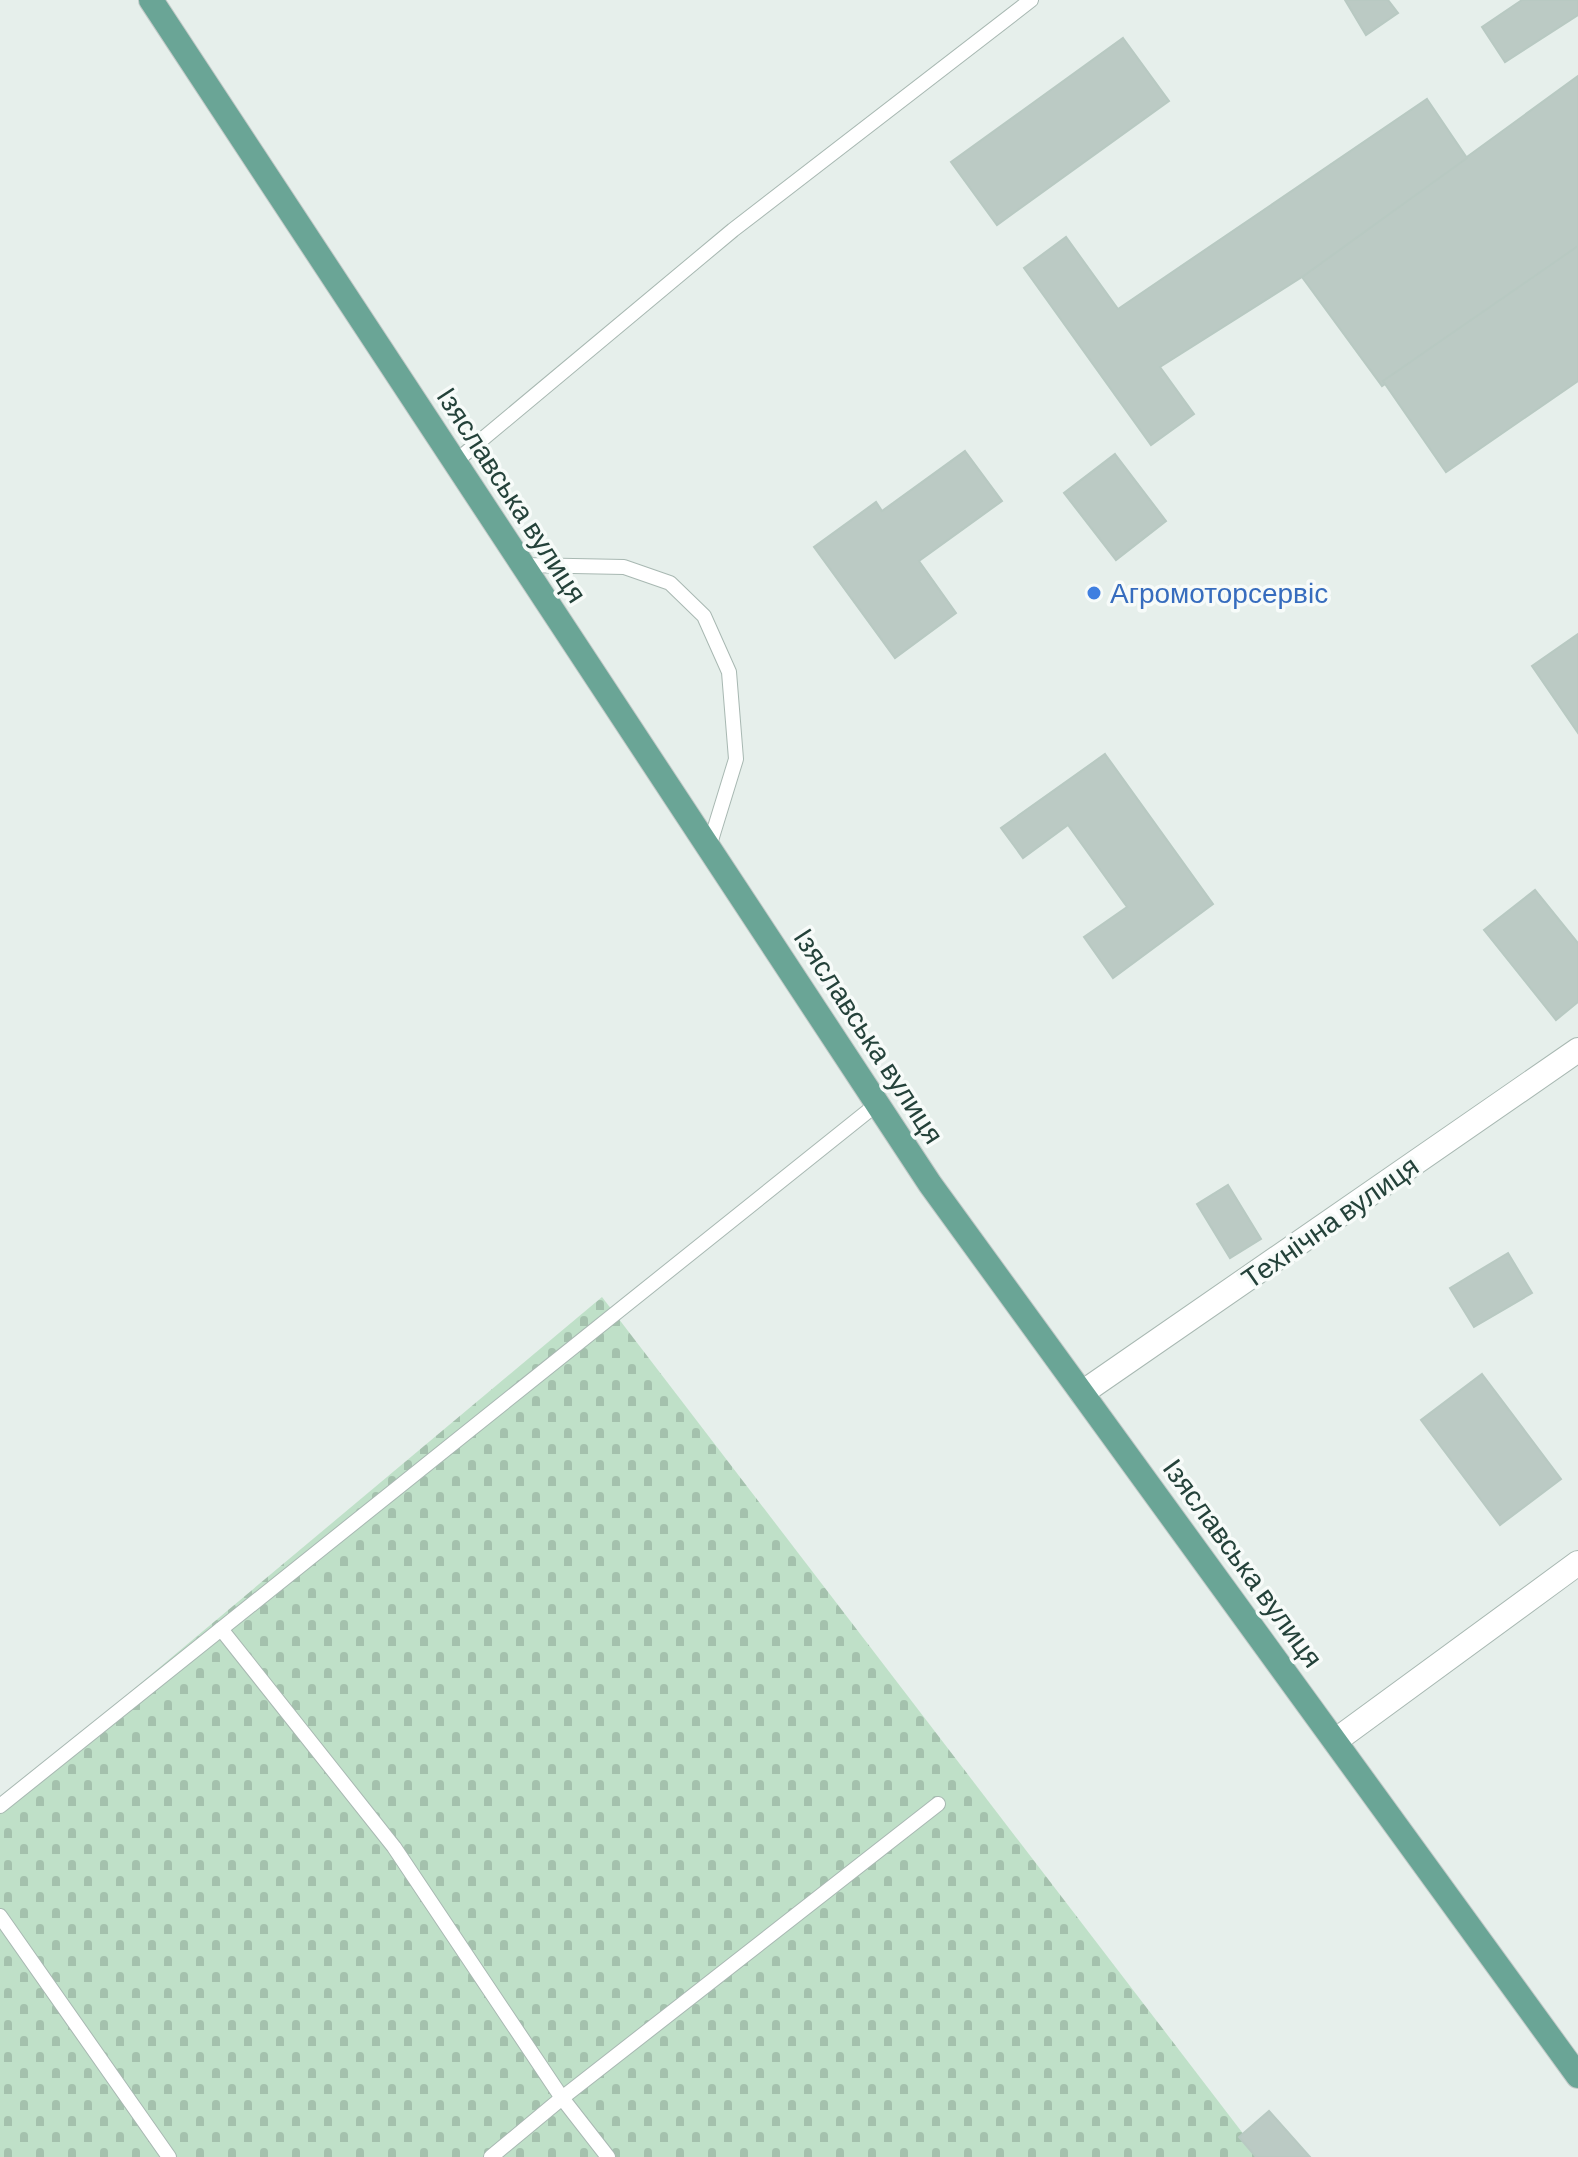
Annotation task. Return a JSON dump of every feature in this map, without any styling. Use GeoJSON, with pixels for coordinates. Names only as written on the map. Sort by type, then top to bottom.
{"type":"FeatureCollection","features":[{"type":"Feature","properties":{"kind":"main road","name":"Ізяславська вулиця"},"geometry":{"type":"LineString","coordinates":[[151,0],[930,1184],[1578,2076]]}},
{"type":"Feature","properties":{"kind":"street","name":"Технічна вулиця"},"geometry":{"type":"LineString","coordinates":[[1082,1393],[1578,1050]]}},
{"type":"Feature","properties":{"kind":"street"},"geometry":{"type":"LineString","coordinates":[[1335,1741],[1578,1563]]}},
{"type":"Feature","properties":{"kind":"lane"},"geometry":{"type":"LineString","coordinates":[[455,462],[733,230],[1031,0]]}},
{"type":"Feature","properties":{"kind":"lane"},"geometry":{"type":"LineString","coordinates":[[523,565],[624,567],[670,583],[704,616],[729,672],[736,759],[709,847]]}},
{"type":"Feature","properties":{"kind":"lane"},"geometry":{"type":"LineString","coordinates":[[0,1806],[877,1104]]}},
{"type":"Feature","properties":{"kind":"lane"},"geometry":{"type":"LineString","coordinates":[[221,1629],[394,1847],[562,2098],[608,2157]]}},
{"type":"Feature","properties":{"kind":"lane"},"geometry":{"type":"LineString","coordinates":[[491,2157],[938,1804]]}},
{"type":"Feature","properties":{"kind":"lane"},"geometry":{"type":"LineString","coordinates":[[0,1916],[169,2157]]}},
{"type":"Feature","properties":{"kind":"green space"},"geometry":{"type":"Polygon","coordinates":[[[602,1297],[1261,2157],[0,2157],[0,1801],[602,1297]]]}},
{"type":"Feature","properties":{"kind":"building"},"geometry":{"type":"Polygon","coordinates":[[[1345,0],[1388,0],[1398,13],[1366,35],[1345,0]]]}},
{"type":"Feature","properties":{"kind":"building"},"geometry":{"type":"Polygon","coordinates":[[[1522,0],[1578,0],[1578,15],[1505,62],[1482,27],[1522,0]]]}},
{"type":"Feature","properties":{"kind":"building"},"geometry":{"type":"Polygon","coordinates":[[[1123,38],[1169,101],[997,225],[951,162],[1123,38]]]}},
{"type":"Feature","properties":{"kind":"building"},"geometry":{"type":"Polygon","coordinates":[[[1578,76],[1578,250],[1382,386],[1302,277],[1578,76]]]}},
{"type":"Feature","properties":{"kind":"building"},"geometry":{"type":"Polygon","coordinates":[[[1427,99],[1467,158],[1302,277],[1160,367],[1194,414],[1151,445],[1024,268],[1066,237],[1118,309],[1427,99]]]}},
{"type":"Feature","properties":{"kind":"building"},"geometry":{"type":"Polygon","coordinates":[[[1578,246],[1578,381],[1446,472],[1383,381],[1578,246]]]}},
{"type":"Feature","properties":{"kind":"building"},"geometry":{"type":"Polygon","coordinates":[[[965,451],[1002,501],[919,561],[956,613],[895,658],[814,547],[876,502],[882,511],[965,451]]]}},
{"type":"Feature","properties":{"kind":"building"},"geometry":{"type":"Polygon","coordinates":[[[1115,454],[1166,521],[1116,560],[1064,493],[1115,454]]]}},
{"type":"Feature","properties":{"kind":"building"},"geometry":{"type":"Polygon","coordinates":[[[1578,634],[1578,733],[1532,666],[1578,634]]]}},
{"type":"Feature","properties":{"kind":"building"},"geometry":{"type":"Polygon","coordinates":[[[1105,754],[1213,904],[1113,978],[1084,937],[1127,907],[1068,825],[1023,858],[1001,828],[1105,754]]]}},
{"type":"Feature","properties":{"kind":"building"},"geometry":{"type":"Polygon","coordinates":[[[1535,890],[1578,943],[1578,1002],[1556,1020],[1484,930],[1535,890]]]}},
{"type":"Feature","properties":{"kind":"building"},"geometry":{"type":"Polygon","coordinates":[[[1228,1185],[1261,1239],[1230,1258],[1197,1204],[1228,1185]]]}},
{"type":"Feature","properties":{"kind":"building"},"geometry":{"type":"Polygon","coordinates":[[[1508,1253],[1532,1293],[1474,1327],[1450,1288],[1508,1253]]]}},
{"type":"Feature","properties":{"kind":"building"},"geometry":{"type":"Polygon","coordinates":[[[1482,1374],[1561,1479],[1500,1525],[1421,1420],[1482,1374]]]}},
{"type":"Feature","properties":{"kind":"building"},"geometry":{"type":"Polygon","coordinates":[[[1269,2111],[1310,2157],[1256,2157],[1239,2137],[1269,2111]]]}},
{"type":"Feature","properties":{"kind":"place","name":"Агромоторсервіс"},"geometry":{"type":"Point","coordinates":[1094,593]}}]}
